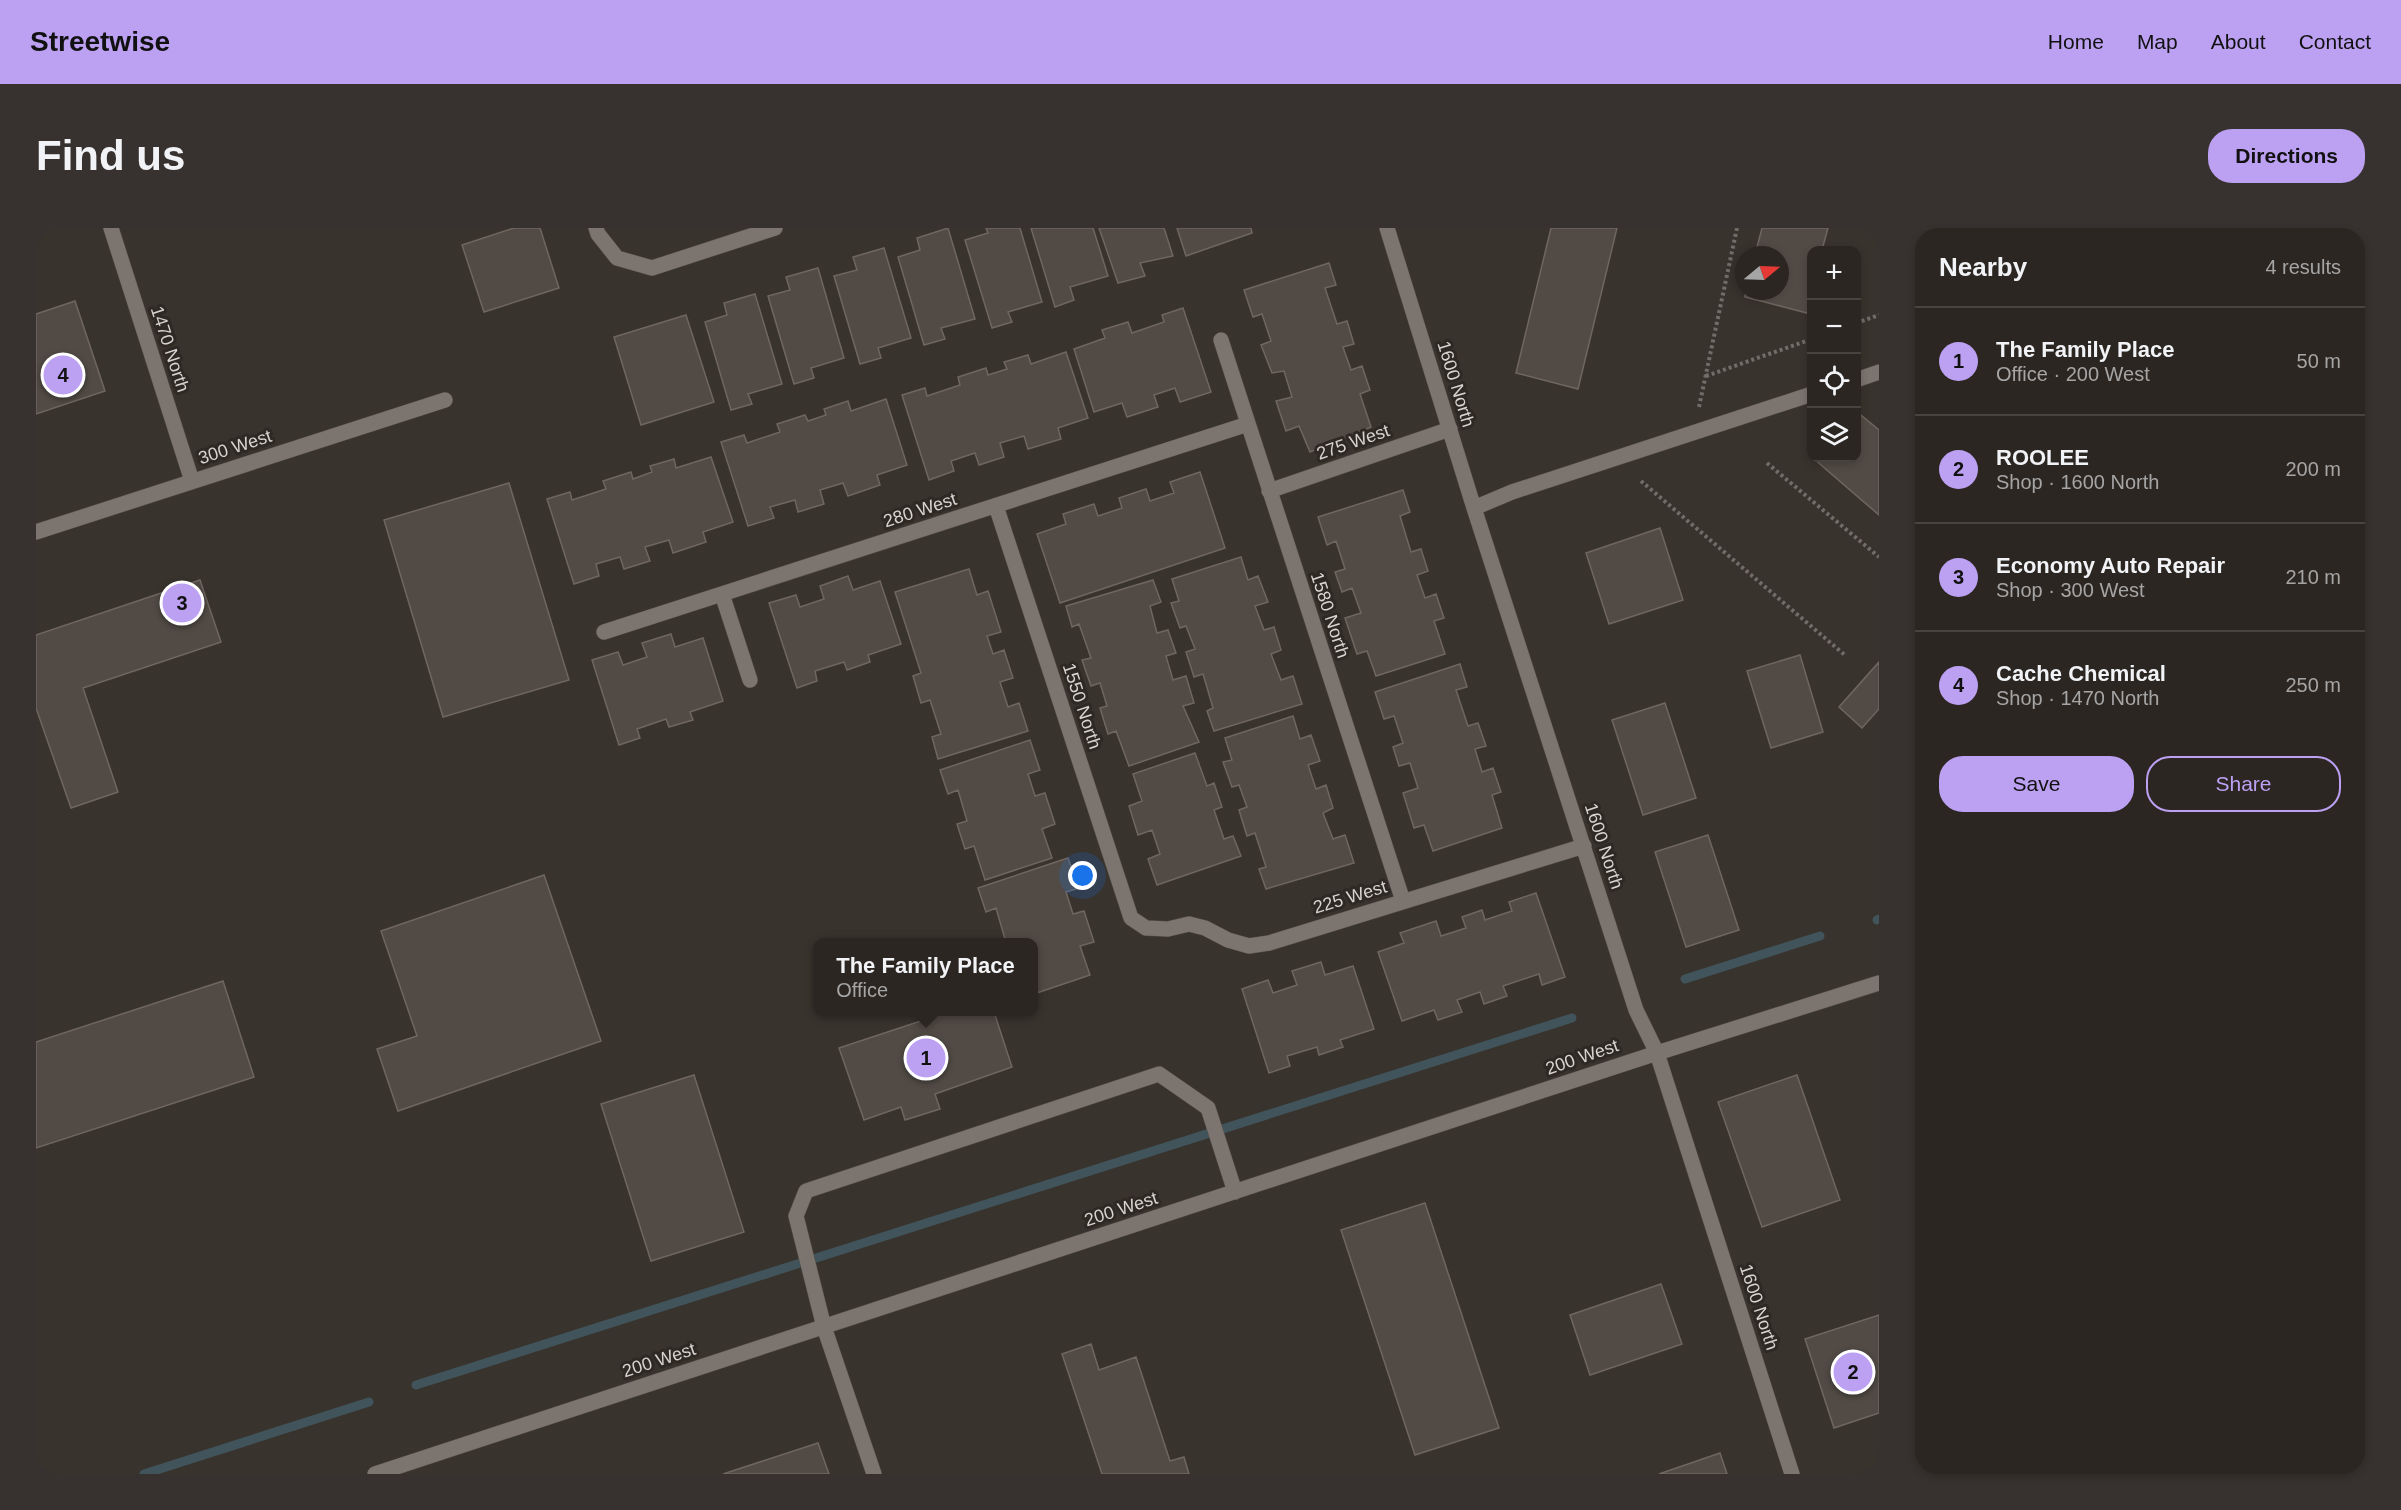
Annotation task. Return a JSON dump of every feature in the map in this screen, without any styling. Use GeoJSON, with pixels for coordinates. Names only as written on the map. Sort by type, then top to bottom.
{"type":"FeatureCollection","features":[{"type":"Feature","properties":{"kind":"street","name":"1470 North"},"geometry":{"type":"LineString","coordinates":[[111,228],[192,482]]}},
{"type":"Feature","properties":{"kind":"street"},"geometry":{"type":"LineString","coordinates":[[596,228],[598,234],[617,258],[652,268],[775,228]]}},
{"type":"Feature","properties":{"kind":"street","name":"1600 North"},"geometry":{"type":"LineString","coordinates":[[1387,228],[1474,508],[1636,1010],[1657,1053],[1792,1474]]}},
{"type":"Feature","properties":{"kind":"street","name":"1580 North"},"geometry":{"type":"LineString","coordinates":[[1221,340],[1403,901]]}},
{"type":"Feature","properties":{"kind":"street"},"geometry":{"type":"LineString","coordinates":[[1861,379],[1879,372]]}},
{"type":"Feature","properties":{"kind":"street"},"geometry":{"type":"LineString","coordinates":[[1474,508],[1512,492],[1807,396]]}},
{"type":"Feature","properties":{"kind":"street","name":"300 West"},"geometry":{"type":"LineString","coordinates":[[36,532],[446,400]]}},
{"type":"Feature","properties":{"kind":"street","name":"280 West"},"geometry":{"type":"LineString","coordinates":[[604,632],[1248,424]]}},
{"type":"Feature","properties":{"kind":"street","name":"275 West"},"geometry":{"type":"LineString","coordinates":[[1269,491],[1450,429]]}},
{"type":"Feature","properties":{"kind":"street","name":"1550 North"},"geometry":{"type":"LineString","coordinates":[[996,506],[1131,918]]}},
{"type":"Feature","properties":{"kind":"street"},"geometry":{"type":"LineString","coordinates":[[722,594],[750,680]]}},
{"type":"Feature","properties":{"kind":"street","name":"225 West"},"geometry":{"type":"LineString","coordinates":[[1131,918],[1146,928],[1168,929],[1189,924],[1249,946],[1269,943],[1584,846]]}},
{"type":"Feature","properties":{"kind":"street","name":"200 West"},"geometry":{"type":"LineString","coordinates":[[375,1474],[414,1468],[824,1326],[1657,1053],[1879,983]]}},
{"type":"Feature","properties":{"kind":"street"},"geometry":{"type":"LineString","coordinates":[[874,1474],[824,1326],[816,1287],[796,1216],[806,1191],[1159,1074],[1208,1108],[1235,1192]]}},
{"type":"Feature","properties":{"kind":"path"},"geometry":{"type":"LineString","coordinates":[[1698,411],[1737,228]]}},
{"type":"Feature","properties":{"kind":"path"},"geometry":{"type":"LineString","coordinates":[[1861,322],[1879,315]]}},
{"type":"Feature","properties":{"kind":"path"},"geometry":{"type":"LineString","coordinates":[[1706,376],[1807,341]]}},
{"type":"Feature","properties":{"kind":"path"},"geometry":{"type":"LineString","coordinates":[[1767,463],[1879,557]]}},
{"type":"Feature","properties":{"kind":"path"},"geometry":{"type":"LineString","coordinates":[[1641,481],[1846,656]]}},
{"type":"Feature","properties":{"kind":"building"},"geometry":{"type":"Polygon","coordinates":[[[514,228],[540,228],[559,288],[484,312],[462,245],[514,228]]]}},
{"type":"Feature","properties":{"kind":"building"},"geometry":{"type":"Polygon","coordinates":[[[948,228],[975,319],[941,328],[945,339],[924,345],[898,257],[920,250],[917,238],[948,228]]]}},
{"type":"Feature","properties":{"kind":"building"},"geometry":{"type":"Polygon","coordinates":[[[986,228],[1020,228],[1042,302],[1008,312],[1012,322],[992,328],[965,240],[988,233],[986,228]]]}},
{"type":"Feature","properties":{"kind":"building"},"geometry":{"type":"Polygon","coordinates":[[[1031,228],[1093,228],[1108,276],[1070,287],[1074,300],[1055,307],[1031,228]]]}},
{"type":"Feature","properties":{"kind":"building"},"geometry":{"type":"Polygon","coordinates":[[[1099,228],[1164,228],[1173,256],[1140,263],[1145,276],[1118,283],[1099,228]]]}},
{"type":"Feature","properties":{"kind":"building"},"geometry":{"type":"Polygon","coordinates":[[[1177,228],[1251,228],[1252,233],[1186,256],[1177,228]]]}},
{"type":"Feature","properties":{"kind":"building"},"geometry":{"type":"Polygon","coordinates":[[[1551,228],[1617,228],[1578,389],[1516,373],[1551,228]]]}},
{"type":"Feature","properties":{"kind":"building"},"geometry":{"type":"Polygon","coordinates":[[[1762,228],[1828,228],[1823,246],[1807,246],[1807,313],[1757,300],[1789,300],[1789,246],[1757,246],[1762,228]]]}},
{"type":"Feature","properties":{"kind":"building"},"geometry":{"type":"Polygon","coordinates":[[[884,248],[911,338],[878,348],[881,358],[860,364],[834,276],[857,270],[853,257],[884,248]]]}},
{"type":"Feature","properties":{"kind":"building"},"geometry":{"type":"Polygon","coordinates":[[[1329,263],[1336,285],[1325,288],[1337,324],[1347,321],[1354,344],[1343,347],[1351,370],[1362,366],[1370,390],[1360,394],[1371,427],[1310,452],[1299,426],[1286,431],[1276,401],[1292,397],[1284,371],[1272,373],[1261,345],[1271,341],[1262,314],[1253,317],[1244,290],[1329,263]]]}},
{"type":"Feature","properties":{"kind":"building"},"geometry":{"type":"Polygon","coordinates":[[[818,268],[844,358],[811,368],[814,378],[794,384],[768,296],[790,290],[786,277],[818,268]]]}},
{"type":"Feature","properties":{"kind":"building"},"geometry":{"type":"Polygon","coordinates":[[[755,294],[782,384],[748,394],[752,404],[731,410],[705,322],[727,315],[724,303],[755,294]]]}},
{"type":"Feature","properties":{"kind":"building"},"geometry":{"type":"Polygon","coordinates":[[[75,301],[105,391],[36,414],[36,314],[75,301]]]}},
{"type":"Feature","properties":{"kind":"building"},"geometry":{"type":"Polygon","coordinates":[[[1183,308],[1211,392],[1180,402],[1175,388],[1154,395],[1158,407],[1127,417],[1122,403],[1094,412],[1074,349],[1105,338],[1102,330],[1128,322],[1132,333],[1164,322],[1162,315],[1183,308]]]}},
{"type":"Feature","properties":{"kind":"building"},"geometry":{"type":"Polygon","coordinates":[[[686,315],[714,402],[641,425],[614,337],[686,315]]]}},
{"type":"Feature","properties":{"kind":"building"},"geometry":{"type":"Polygon","coordinates":[[[1066,352],[1088,418],[1058,428],[1061,439],[1028,449],[1024,436],[1000,443],[1004,457],[979,465],[975,453],[951,461],[954,471],[929,480],[902,395],[925,388],[927,396],[960,385],[958,377],[986,368],[988,375],[1007,369],[1004,362],[1028,355],[1031,364],[1066,352]]]}},
{"type":"Feature","properties":{"kind":"building"},"geometry":{"type":"Polygon","coordinates":[[[886,399],[907,465],[877,475],[880,485],[848,496],[843,483],[820,490],[824,504],[798,512],[795,500],[770,507],[774,518],[748,526],[721,442],[744,435],[747,443],[780,432],[777,424],[805,415],[808,421],[826,415],[824,409],[848,401],[851,411],[886,399]]]}},
{"type":"Feature","properties":{"kind":"building"},"geometry":{"type":"Polygon","coordinates":[[[1861,415],[1879,430],[1879,515],[1817,462],[1861,462],[1861,415]]]}},
{"type":"Feature","properties":{"kind":"building"},"geometry":{"type":"Polygon","coordinates":[[[711,457],[733,522],[703,532],[706,542],[673,553],[669,540],[645,547],[650,561],[624,569],[620,557],[596,564],[599,576],[574,584],[547,499],[570,492],[572,500],[606,489],[603,481],[631,472],[633,479],[652,472],[650,466],[674,459],[676,468],[711,457]]]}},
{"type":"Feature","properties":{"kind":"building"},"geometry":{"type":"Polygon","coordinates":[[[1200,472],[1225,548],[1060,603],[1037,534],[1066,524],[1063,514],[1094,504],[1098,516],[1122,508],[1119,498],[1146,489],[1150,501],[1174,493],[1170,482],[1200,472]]]}},
{"type":"Feature","properties":{"kind":"building"},"geometry":{"type":"Polygon","coordinates":[[[509,483],[569,680],[443,717],[384,520],[509,483]]]}},
{"type":"Feature","properties":{"kind":"building"},"geometry":{"type":"Polygon","coordinates":[[[1403,490],[1410,512],[1400,516],[1411,552],[1421,549],[1428,571],[1417,575],[1425,598],[1436,594],[1444,618],[1434,621],[1445,654],[1376,676],[1367,651],[1357,654],[1345,618],[1361,613],[1352,588],[1342,592],[1335,572],[1345,569],[1336,541],[1327,545],[1318,517],[1403,490]]]}},
{"type":"Feature","properties":{"kind":"building"},"geometry":{"type":"Polygon","coordinates":[[[1660,528],[1683,600],[1609,624],[1586,553],[1660,528]]]}},
{"type":"Feature","properties":{"kind":"building"},"geometry":{"type":"Polygon","coordinates":[[[1241,557],[1248,580],[1258,576],[1268,602],[1255,606],[1264,630],[1274,627],[1281,650],[1271,654],[1281,680],[1293,676],[1302,704],[1214,731],[1207,711],[1213,708],[1203,674],[1194,677],[1186,652],[1195,649],[1186,626],[1180,628],[1171,603],[1179,601],[1172,579],[1241,557]]]}},
{"type":"Feature","properties":{"kind":"building"},"geometry":{"type":"Polygon","coordinates":[[[969,569],[977,595],[988,591],[1001,632],[987,636],[993,654],[1004,650],[1013,678],[1000,682],[1008,707],[1019,703],[1028,731],[938,759],[932,737],[941,734],[930,700],[921,703],[913,676],[921,673],[895,592],[969,569]]]}},
{"type":"Feature","properties":{"kind":"building"},"geometry":{"type":"Polygon","coordinates":[[[848,576],[853,590],[880,581],[901,644],[868,655],[870,662],[847,670],[844,662],[815,671],[817,681],[797,688],[769,603],[796,595],[800,607],[824,599],[820,586],[848,576]]]}},
{"type":"Feature","properties":{"kind":"building"},"geometry":{"type":"Polygon","coordinates":[[[200,580],[221,642],[83,688],[118,792],[71,808],[36,708],[36,635],[200,580]]]}},
{"type":"Feature","properties":{"kind":"building"},"geometry":{"type":"Polygon","coordinates":[[[1153,580],[1161,602],[1150,606],[1157,633],[1168,630],[1176,653],[1166,656],[1173,680],[1186,676],[1194,703],[1183,706],[1199,742],[1129,766],[1116,731],[1108,734],[1100,708],[1107,706],[1100,683],[1091,686],[1082,660],[1091,658],[1079,624],[1072,627],[1066,606],[1153,580]]]}},
{"type":"Feature","properties":{"kind":"building"},"geometry":{"type":"Polygon","coordinates":[[[671,634],[675,647],[703,638],[723,701],[690,712],[693,720],[669,727],[666,719],[637,729],[640,738],[619,745],[592,660],[618,652],[623,665],[647,657],[642,643],[671,634]]]}},
{"type":"Feature","properties":{"kind":"building"},"geometry":{"type":"Polygon","coordinates":[[[1800,655],[1823,732],[1771,748],[1747,671],[1800,655]]]}},
{"type":"Feature","properties":{"kind":"building"},"geometry":{"type":"Polygon","coordinates":[[[1879,662],[1879,709],[1862,728],[1839,707],[1879,662]]]}},
{"type":"Feature","properties":{"kind":"building"},"geometry":{"type":"Polygon","coordinates":[[[1460,664],[1467,687],[1456,690],[1468,726],[1478,723],[1486,746],[1475,749],[1482,772],[1493,768],[1501,792],[1492,795],[1502,828],[1433,851],[1424,825],[1414,828],[1403,793],[1418,788],[1410,763],[1399,766],[1393,747],[1403,743],[1394,716],[1384,719],[1375,692],[1460,664]]]}},
{"type":"Feature","properties":{"kind":"building"},"geometry":{"type":"Polygon","coordinates":[[[1665,703],[1696,798],[1643,815],[1612,720],[1665,703]]]}},
{"type":"Feature","properties":{"kind":"building"},"geometry":{"type":"Polygon","coordinates":[[[1293,716],[1300,739],[1311,735],[1320,761],[1308,765],[1316,789],[1326,785],[1333,808],[1323,813],[1333,839],[1345,835],[1354,863],[1266,889],[1259,869],[1266,867],[1255,833],[1247,836],[1239,810],[1247,807],[1239,785],[1232,787],[1223,762],[1232,760],[1225,738],[1293,716]]]}},
{"type":"Feature","properties":{"kind":"building"},"geometry":{"type":"Polygon","coordinates":[[[1030,740],[1040,770],[1028,774],[1035,796],[1045,793],[1055,824],[1042,829],[1052,858],[985,880],[974,846],[965,849],[957,824],[967,821],[958,790],[948,794],[940,770],[1030,740]]]}},
{"type":"Feature","properties":{"kind":"building"},"geometry":{"type":"Polygon","coordinates":[[[1195,753],[1207,786],[1214,783],[1222,807],[1214,810],[1224,839],[1233,836],[1241,856],[1157,885],[1148,859],[1160,854],[1152,830],[1138,835],[1129,806],[1142,801],[1133,774],[1195,753]]]}},
{"type":"Feature","properties":{"kind":"building"},"geometry":{"type":"Polygon","coordinates":[[[1708,835],[1739,930],[1686,947],[1655,852],[1708,835]]]}},
{"type":"Feature","properties":{"kind":"building"},"geometry":{"type":"Polygon","coordinates":[[[1068,858],[1079,888],[1066,892],[1073,914],[1084,911],[1094,942],[1080,946],[1090,975],[1038,993],[1038,938],[1005,938],[996,908],[986,912],[978,888],[1068,858]]]}},
{"type":"Feature","properties":{"kind":"building"},"geometry":{"type":"Polygon","coordinates":[[[544,875],[601,1041],[398,1111],[377,1049],[417,1036],[381,931],[544,875]]]}},
{"type":"Feature","properties":{"kind":"building"},"geometry":{"type":"Polygon","coordinates":[[[1536,893],[1565,977],[1542,985],[1539,974],[1503,986],[1507,996],[1484,1004],[1480,992],[1457,1000],[1462,1012],[1438,1020],[1434,1010],[1402,1021],[1378,952],[1404,943],[1400,933],[1436,921],[1441,936],[1466,928],[1462,917],[1482,910],[1485,920],[1512,911],[1509,902],[1536,893]]]}},
{"type":"Feature","properties":{"kind":"building"},"geometry":{"type":"Polygon","coordinates":[[[1321,962],[1325,975],[1353,966],[1374,1029],[1340,1040],[1343,1047],[1319,1055],[1317,1047],[1287,1056],[1290,1066],[1269,1073],[1242,989],[1268,980],[1273,993],[1297,985],[1292,971],[1321,962]]]}},
{"type":"Feature","properties":{"kind":"building"},"geometry":{"type":"Polygon","coordinates":[[[223,981],[254,1077],[36,1148],[36,1042],[223,981]]]}},
{"type":"Feature","properties":{"kind":"building"},"geometry":{"type":"Polygon","coordinates":[[[936,1016],[995,1016],[1012,1067],[935,1094],[940,1109],[905,1120],[901,1107],[864,1120],[839,1048],[936,1016]]]}},
{"type":"Feature","properties":{"kind":"building"},"geometry":{"type":"Polygon","coordinates":[[[694,1075],[744,1232],[651,1261],[601,1104],[694,1075]]]}},
{"type":"Feature","properties":{"kind":"building"},"geometry":{"type":"Polygon","coordinates":[[[1797,1075],[1840,1200],[1762,1227],[1718,1102],[1797,1075]]]}},
{"type":"Feature","properties":{"kind":"building"},"geometry":{"type":"Polygon","coordinates":[[[1425,1203],[1499,1428],[1415,1455],[1341,1230],[1425,1203]]]}},
{"type":"Feature","properties":{"kind":"building"},"geometry":{"type":"Polygon","coordinates":[[[1661,1284],[1682,1344],[1590,1375],[1570,1315],[1661,1284]]]}},
{"type":"Feature","properties":{"kind":"building"},"geometry":{"type":"Polygon","coordinates":[[[1879,1315],[1879,1413],[1834,1428],[1805,1339],[1879,1315]]]}},
{"type":"Feature","properties":{"kind":"building"},"geometry":{"type":"Polygon","coordinates":[[[1091,1344],[1099,1370],[1136,1357],[1170,1461],[1184,1457],[1189,1474],[1102,1474],[1062,1354],[1091,1344]]]}},
{"type":"Feature","properties":{"kind":"building"},"geometry":{"type":"Polygon","coordinates":[[[818,1443],[829,1474],[723,1474],[818,1443]]]}},
{"type":"Feature","properties":{"kind":"building"},"geometry":{"type":"Polygon","coordinates":[[[1720,1453],[1727,1474],[1659,1474],[1720,1453]]]}},
{"type":"Feature","properties":{"kind":"waterway"},"geometry":{"type":"LineString","coordinates":[[1685,979],[1820,936]]}},
{"type":"Feature","properties":{"kind":"waterway"},"geometry":{"type":"LineString","coordinates":[[416,1385],[1572,1018]]}},
{"type":"Feature","properties":{"kind":"waterway"},"geometry":{"type":"LineString","coordinates":[[144,1474],[369,1402]]}},
{"type":"Feature","properties":{"kind":"place","name":"Cache Chemical"},"geometry":{"type":"Point","coordinates":[63,375]}},
{"type":"Feature","properties":{"kind":"place","name":"Economy Auto Repair"},"geometry":{"type":"Point","coordinates":[182,603]}},
{"type":"Feature","properties":{"kind":"place","name":"The Family Place"},"geometry":{"type":"Point","coordinates":[926,1058]}},
{"type":"Feature","properties":{"kind":"place","name":"ROOLEE"},"geometry":{"type":"Point","coordinates":[1853,1372]}}]}
